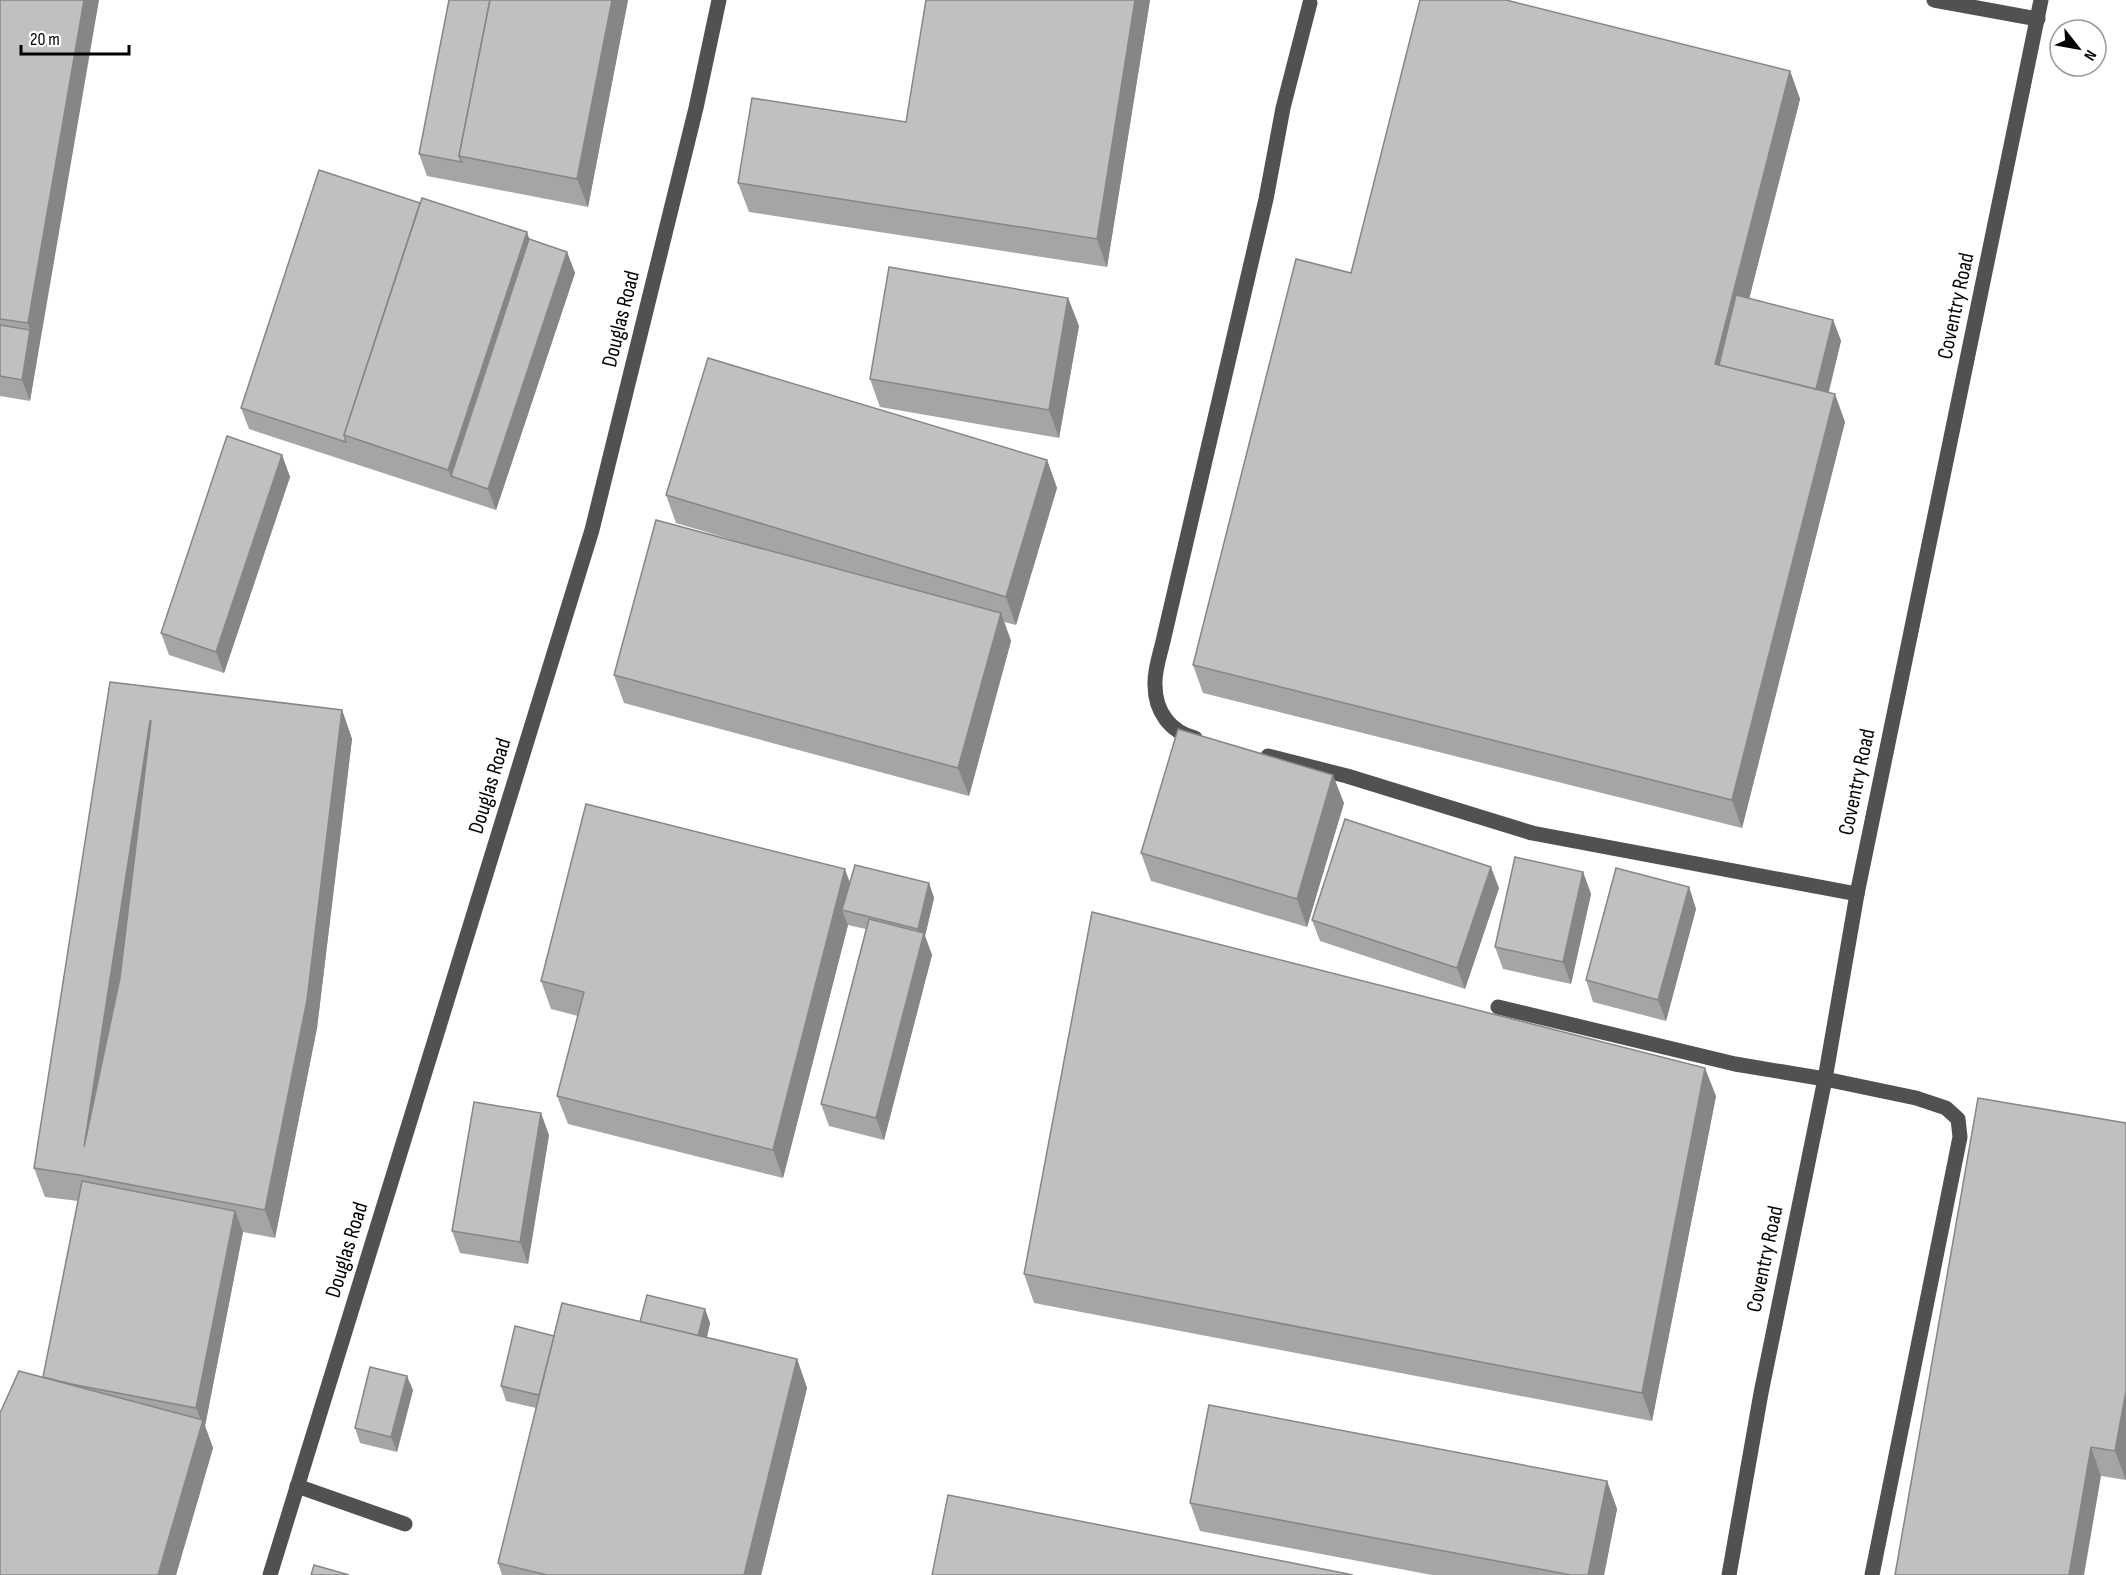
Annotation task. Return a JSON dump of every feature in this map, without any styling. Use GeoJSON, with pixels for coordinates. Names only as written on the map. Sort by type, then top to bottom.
{"type":"FeatureCollection","features":[{"type":"Feature","properties":{"kind":"street","name":"Douglas Road"},"geometry":{"type":"LineString","coordinates":[[270,1575],[592,530],[696,108],[719,0]]}},
{"type":"Feature","properties":{"kind":"street"},"geometry":{"type":"LineString","coordinates":[[1934,0],[2038,19]]}},
{"type":"Feature","properties":{"kind":"street","name":"Coventry Road"},"geometry":{"type":"LineString","coordinates":[[1729,1575],[1761,1393],[1825,1079],[1857,894],[2041,0]]}},
{"type":"Feature","properties":{"kind":"street"},"geometry":{"type":"LineString","coordinates":[[1210,742],[1187,736],[1174,728],[1161,715],[1155,685],[1164,637],[1266,199],[1283,108],[1310,3]]}},
{"type":"Feature","properties":{"kind":"street"},"geometry":{"type":"LineString","coordinates":[[1256,753],[1347,776],[1532,833],[1857,894]]}},
{"type":"Feature","properties":{"kind":"street"},"geometry":{"type":"LineString","coordinates":[[1498,1007],[1735,1064],[1825,1079],[1916,1098],[1946,1108],[1958,1119],[1960,1137],[1872,1575]]}},
{"type":"Feature","properties":{"kind":"street"},"geometry":{"type":"LineString","coordinates":[[297,1486],[405,1524]]}},
{"type":"Feature","properties":{"kind":"building"},"geometry":{"type":"Polygon","coordinates":[[[0,0],[84,0],[28,323],[0,319],[0,0]]]}},
{"type":"Feature","properties":{"kind":"building"},"geometry":{"type":"Polygon","coordinates":[[[449,0],[490,0],[459,156],[462,162],[419,154],[449,0]]]}},
{"type":"Feature","properties":{"kind":"building"},"geometry":{"type":"Polygon","coordinates":[[[490,0],[612,0],[577,179],[459,156],[490,0]]]}},
{"type":"Feature","properties":{"kind":"building"},"geometry":{"type":"Polygon","coordinates":[[[926,0],[1135,0],[1097,239],[738,183],[752,98],[906,122],[926,0]]]}},
{"type":"Feature","properties":{"kind":"building"},"geometry":{"type":"Polygon","coordinates":[[[1420,0],[1506,0],[1790,71],[1715,364],[1835,394],[1732,800],[1193,665],[1296,259],[1351,273],[1420,0]]]}},
{"type":"Feature","properties":{"kind":"building"},"geometry":{"type":"Polygon","coordinates":[[[319,170],[420,203],[344,435],[346,442],[241,408],[319,170]]]}},
{"type":"Feature","properties":{"kind":"building"},"geometry":{"type":"Polygon","coordinates":[[[422,198],[527,232],[448,470],[344,435],[422,198]]]}},
{"type":"Feature","properties":{"kind":"building"},"geometry":{"type":"Polygon","coordinates":[[[529,239],[567,252],[488,489],[451,476],[529,239]]]}},
{"type":"Feature","properties":{"kind":"building"},"geometry":{"type":"Polygon","coordinates":[[[889,267],[1068,298],[1049,410],[870,379],[889,267]]]}},
{"type":"Feature","properties":{"kind":"building"},"geometry":{"type":"Polygon","coordinates":[[[1736,295],[1833,320],[1816,389],[1719,365],[1736,295]]]}},
{"type":"Feature","properties":{"kind":"building"},"geometry":{"type":"Polygon","coordinates":[[[0,325],[30,330],[22,380],[0,376],[0,325]]]}},
{"type":"Feature","properties":{"kind":"building"},"geometry":{"type":"Polygon","coordinates":[[[708,358],[1047,460],[1006,597],[666,495],[708,358]]]}},
{"type":"Feature","properties":{"kind":"building"},"geometry":{"type":"Polygon","coordinates":[[[227,436],[282,455],[216,652],[161,633],[227,436]]]}},
{"type":"Feature","properties":{"kind":"building"},"geometry":{"type":"Polygon","coordinates":[[[656,520],[1001,613],[958,768],[614,675],[656,520]]]}},
{"type":"Feature","properties":{"kind":"building"},"geometry":{"type":"Polygon","coordinates":[[[110,682],[342,710],[307,1000],[265,1210],[34,1168],[110,682]],[[150,721],[84,1147],[120,978],[150,721]]]}},
{"type":"Feature","properties":{"kind":"building"},"geometry":{"type":"Polygon","coordinates":[[[1178,729],[1333,775],[1297,899],[1141,853],[1178,729]]]}},
{"type":"Feature","properties":{"kind":"building"},"geometry":{"type":"Polygon","coordinates":[[[586,804],[845,869],[773,1150],[557,1096],[584,992],[541,981],[586,804]]]}},
{"type":"Feature","properties":{"kind":"building"},"geometry":{"type":"Polygon","coordinates":[[[1345,819],[1491,867],[1457,968],[1312,920],[1345,819]]]}},
{"type":"Feature","properties":{"kind":"building"},"geometry":{"type":"Polygon","coordinates":[[[1515,857],[1583,872],[1563,962],[1495,947],[1515,857]]]}},
{"type":"Feature","properties":{"kind":"building"},"geometry":{"type":"Polygon","coordinates":[[[855,865],[929,883],[918,929],[842,910],[855,865]]]}},
{"type":"Feature","properties":{"kind":"building"},"geometry":{"type":"Polygon","coordinates":[[[1616,868],[1689,887],[1658,1000],[1586,980],[1616,868]]]}},
{"type":"Feature","properties":{"kind":"building"},"geometry":{"type":"Polygon","coordinates":[[[1092,912],[1705,1068],[1642,1393],[1024,1274],[1092,912]]]}},
{"type":"Feature","properties":{"kind":"building"},"geometry":{"type":"Polygon","coordinates":[[[869,919],[924,933],[876,1118],[821,1104],[869,919]]]}},
{"type":"Feature","properties":{"kind":"building"},"geometry":{"type":"Polygon","coordinates":[[[1978,1098],[2126,1123],[2126,1391],[2115,1451],[2091,1447],[2069,1575],[1895,1575],[1978,1098]]]}},
{"type":"Feature","properties":{"kind":"building"},"geometry":{"type":"Polygon","coordinates":[[[474,1102],[541,1113],[520,1242],[452,1231],[474,1102]]]}},
{"type":"Feature","properties":{"kind":"building"},"geometry":{"type":"Polygon","coordinates":[[[82,1181],[235,1211],[196,1408],[43,1377],[82,1181]]]}},
{"type":"Feature","properties":{"kind":"building"},"geometry":{"type":"Polygon","coordinates":[[[647,1295],[705,1309],[698,1336],[640,1322],[647,1295]]]}},
{"type":"Feature","properties":{"kind":"building"},"geometry":{"type":"Polygon","coordinates":[[[562,1303],[797,1359],[744,1575],[547,1575],[498,1563],[562,1303]]]}},
{"type":"Feature","properties":{"kind":"building"},"geometry":{"type":"Polygon","coordinates":[[[515,1326],[554,1336],[539,1395],[501,1386],[515,1326]]]}},
{"type":"Feature","properties":{"kind":"building"},"geometry":{"type":"Polygon","coordinates":[[[370,1367],[407,1376],[391,1437],[355,1428],[370,1367]]]}},
{"type":"Feature","properties":{"kind":"building"},"geometry":{"type":"Polygon","coordinates":[[[19,1371],[203,1420],[158,1575],[0,1575],[0,1413],[19,1371]]]}},
{"type":"Feature","properties":{"kind":"building"},"geometry":{"type":"Polygon","coordinates":[[[1209,1405],[1607,1481],[1588,1575],[1571,1575],[1190,1503],[1209,1405]]]}},
{"type":"Feature","properties":{"kind":"building"},"geometry":{"type":"Polygon","coordinates":[[[948,1495],[1353,1575],[932,1575],[948,1495]]]}},
{"type":"Feature","properties":{"kind":"building"},"geometry":{"type":"Polygon","coordinates":[[[314,1565],[349,1575],[311,1575],[314,1565]]]}}]}
